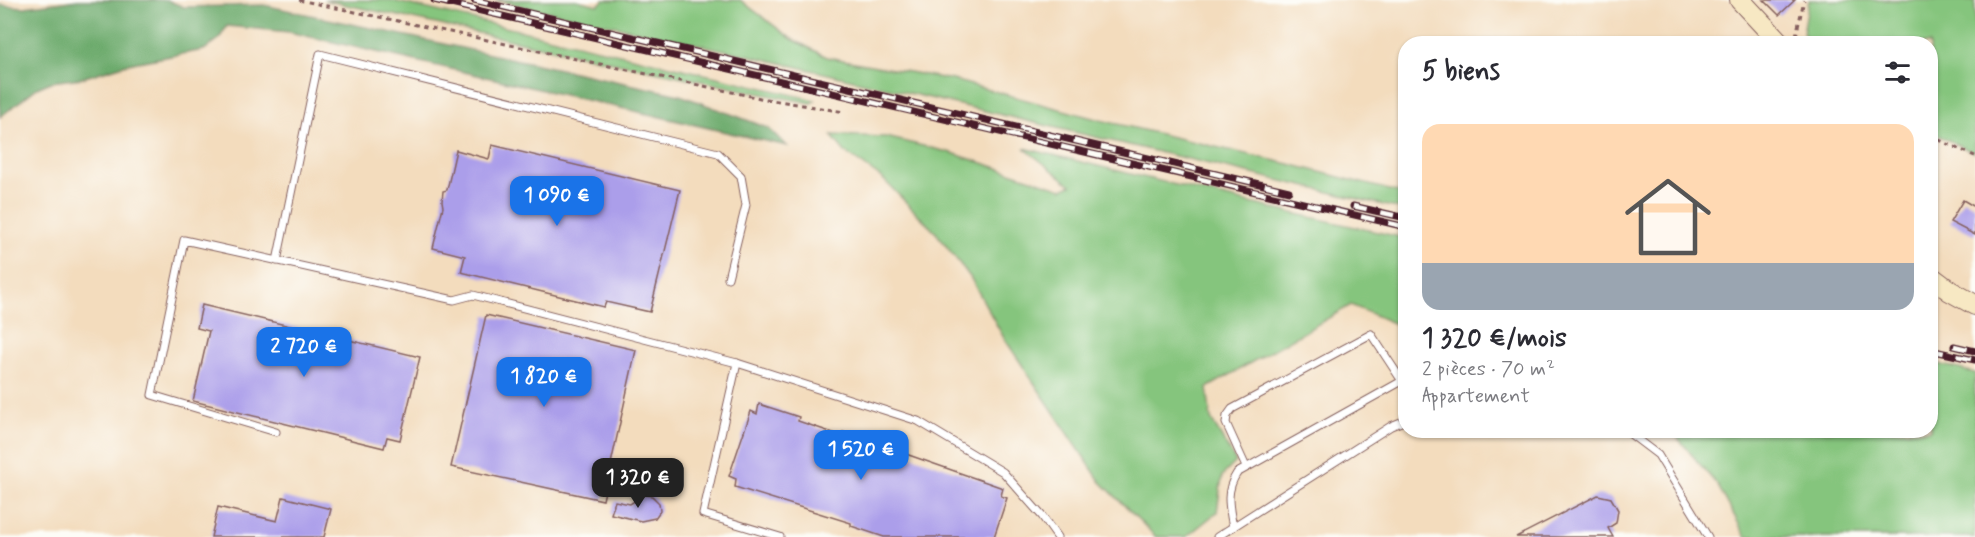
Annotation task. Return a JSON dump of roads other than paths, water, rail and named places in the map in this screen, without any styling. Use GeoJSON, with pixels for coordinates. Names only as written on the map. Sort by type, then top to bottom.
{"type":"FeatureCollection","features":[{"type":"Feature","properties":{"kind":"street"},"geometry":{"type":"LineString","coordinates":[[1740,0],[1785,36]]}},
{"type":"Feature","properties":{"kind":"street"},"geometry":{"type":"LineString","coordinates":[[1938,282],[1975,305]]}},
{"type":"Feature","properties":{"kind":"lane"},"geometry":{"type":"LineString","coordinates":[[277,261],[320,54],[718,153],[741,176],[746,205],[728,278]]}},
{"type":"Feature","properties":{"kind":"lane"},"geometry":{"type":"LineString","coordinates":[[276,432],[152,395],[184,240],[454,300],[473,295],[737,363],[918,421],[1003,472],[1042,516],[1057,537]]}},
{"type":"Feature","properties":{"kind":"lane"},"geometry":{"type":"LineString","coordinates":[[1246,467],[1226,423],[1227,416],[1232,409],[1371,334],[1398,375]]}},
{"type":"Feature","properties":{"kind":"lane"},"geometry":{"type":"LineString","coordinates":[[737,363],[703,514],[780,537]]}},
{"type":"Feature","properties":{"kind":"lane"},"geometry":{"type":"LineString","coordinates":[[1233,526],[1228,494],[1234,478],[1246,467],[1398,383]]}},
{"type":"Feature","properties":{"kind":"lane"},"geometry":{"type":"LineString","coordinates":[[1221,536],[1233,526],[1398,423]]}},
{"type":"Feature","properties":{"kind":"lane"},"geometry":{"type":"LineString","coordinates":[[1636,438],[1658,455],[1708,537]]}},
{"type":"Feature","properties":{"kind":"railway"},"geometry":{"type":"LineString","coordinates":[[434,0],[1398,225]]}},
{"type":"Feature","properties":{"kind":"railway"},"geometry":{"type":"LineString","coordinates":[[474,0],[1289,191]]}},
{"type":"Feature","properties":{"kind":"railway"},"geometry":{"type":"LineString","coordinates":[[1353,206],[1398,216]]}},
{"type":"Feature","properties":{"kind":"railway"},"geometry":{"type":"LineString","coordinates":[[1954,346],[1975,351]]}},
{"type":"Feature","properties":{"kind":"railway"},"geometry":{"type":"LineString","coordinates":[[1938,352],[1975,360]]}}]}
